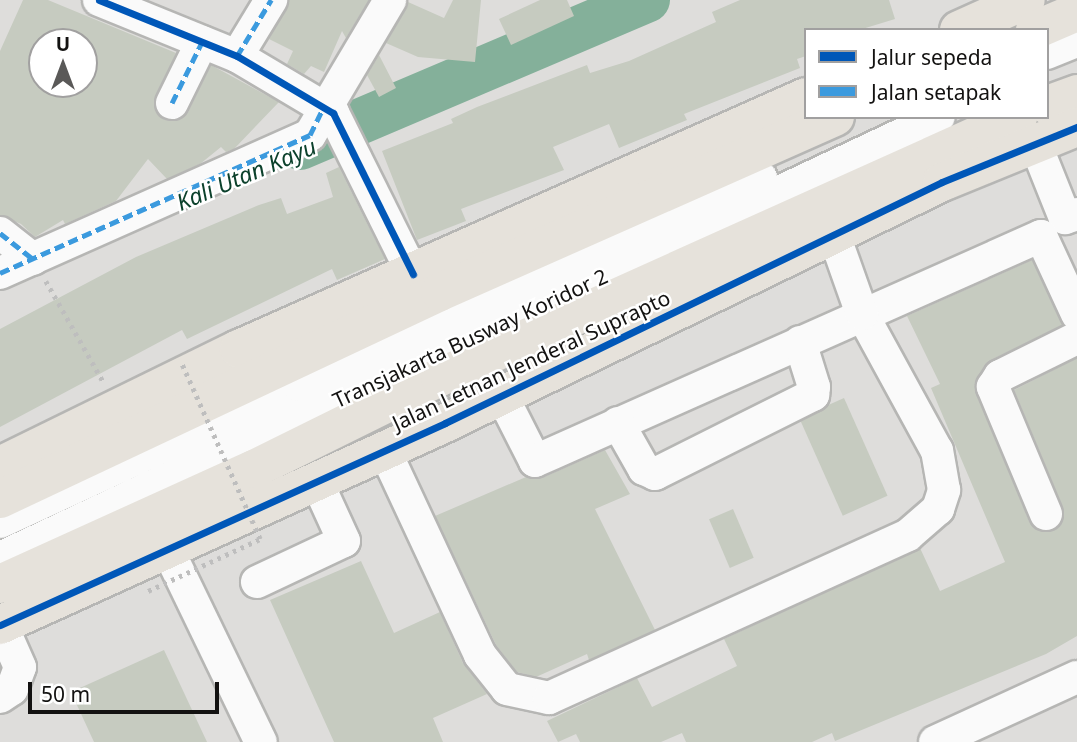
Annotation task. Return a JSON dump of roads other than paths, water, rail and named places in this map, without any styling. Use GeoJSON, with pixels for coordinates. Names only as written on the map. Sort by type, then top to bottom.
{"type":"FeatureCollection","features":[{"type":"Feature","properties":{"kind":"main road"},"geometry":{"type":"LineString","coordinates":[[964,28],[1027,0]]}},
{"type":"Feature","properties":{"kind":"main road"},"geometry":{"type":"LineString","coordinates":[[1040,28],[1077,12]]}},
{"type":"Feature","properties":{"kind":"main road"},"geometry":{"type":"LineString","coordinates":[[1049,104],[1077,94]]}},
{"type":"Feature","properties":{"kind":"main road"},"geometry":{"type":"LineString","coordinates":[[0,466],[119,408],[546,212],[804,98]]}},
{"type":"Feature","properties":{"kind":"main road"},"geometry":{"type":"LineString","coordinates":[[0,499],[440,292],[831,119]]}},
{"type":"Feature","properties":{"kind":"main road","name":"Jalan Letnan Jenderal Suprapto"},"geometry":{"type":"LineString","coordinates":[[0,584],[254,469],[554,325],[1013,126],[1077,127]]}},
{"type":"Feature","properties":{"kind":"main road","name":"Jalan Letnan Jenderal Suprapto"},"geometry":{"type":"LineString","coordinates":[[1,624],[317,482],[942,182],[1013,126]]}},
{"type":"Feature","properties":{"kind":"main road"},"geometry":{"type":"LineString","coordinates":[[546,212],[601,222]]}},
{"type":"Feature","properties":{"kind":"main road"},"geometry":{"type":"LineString","coordinates":[[514,387],[554,325]]}},
{"type":"Feature","properties":{"kind":"street"},"geometry":{"type":"LineString","coordinates":[[99,0],[237,56],[329,112],[363,169],[413,274]]}},
{"type":"Feature","properties":{"kind":"street"},"geometry":{"type":"LineString","coordinates":[[237,56],[271,0]]}},
{"type":"Feature","properties":{"kind":"street"},"geometry":{"type":"LineString","coordinates":[[0,273],[310,135],[329,112],[390,0]]}},
{"type":"Feature","properties":{"kind":"street"},"geometry":{"type":"LineString","coordinates":[[1049,52],[1077,41]]}},
{"type":"Feature","properties":{"kind":"street"},"geometry":{"type":"LineString","coordinates":[[172,103],[202,42]]}},
{"type":"Feature","properties":{"kind":"street"},"geometry":{"type":"LineString","coordinates":[[1049,70],[1077,59]]}},
{"type":"Feature","properties":{"kind":"street","name":"Transjakarta Busway Koridor 2"},"geometry":{"type":"LineString","coordinates":[[0,522],[298,384],[895,119]]}},
{"type":"Feature","properties":{"kind":"street","name":"Transjakarta Busway Koridor 2"},"geometry":{"type":"LineString","coordinates":[[0,558],[935,119]]}},
{"type":"Feature","properties":{"kind":"street"},"geometry":{"type":"LineString","coordinates":[[1013,126],[1065,218],[1077,214]]}},
{"type":"Feature","properties":{"kind":"street"},"geometry":{"type":"LineString","coordinates":[[0,233],[33,259]]}},
{"type":"Feature","properties":{"kind":"street"},"geometry":{"type":"LineString","coordinates":[[384,449],[480,655],[507,689],[549,698],[908,535],[938,509],[944,491],[937,451],[862,314],[834,235]]}},
{"type":"Feature","properties":{"kind":"street"},"geometry":{"type":"LineString","coordinates":[[514,387],[535,461],[1041,236],[1077,314]]}},
{"type":"Feature","properties":{"kind":"street"},"geometry":{"type":"LineString","coordinates":[[1046,514],[993,387],[1000,376],[1077,338]]}},
{"type":"Feature","properties":{"kind":"street"},"geometry":{"type":"LineString","coordinates":[[618,423],[644,469],[655,474],[813,396],[814,387],[800,342]]}},
{"type":"Feature","properties":{"kind":"street"},"geometry":{"type":"LineString","coordinates":[[257,582],[344,541],[317,482]]}},
{"type":"Feature","properties":{"kind":"street"},"geometry":{"type":"LineString","coordinates":[[168,550],[261,742]]}},
{"type":"Feature","properties":{"kind":"street"},"geometry":{"type":"LineString","coordinates":[[0,697],[12,689],[20,667],[1,624]]}},
{"type":"Feature","properties":{"kind":"street"},"geometry":{"type":"LineString","coordinates":[[935,742],[1077,677]]}},
{"type":"Feature","properties":{"kind":"waterway","name":"Kali Utan Kayu"},"geometry":{"type":"LineString","coordinates":[[300,147],[647,0]]}}]}
